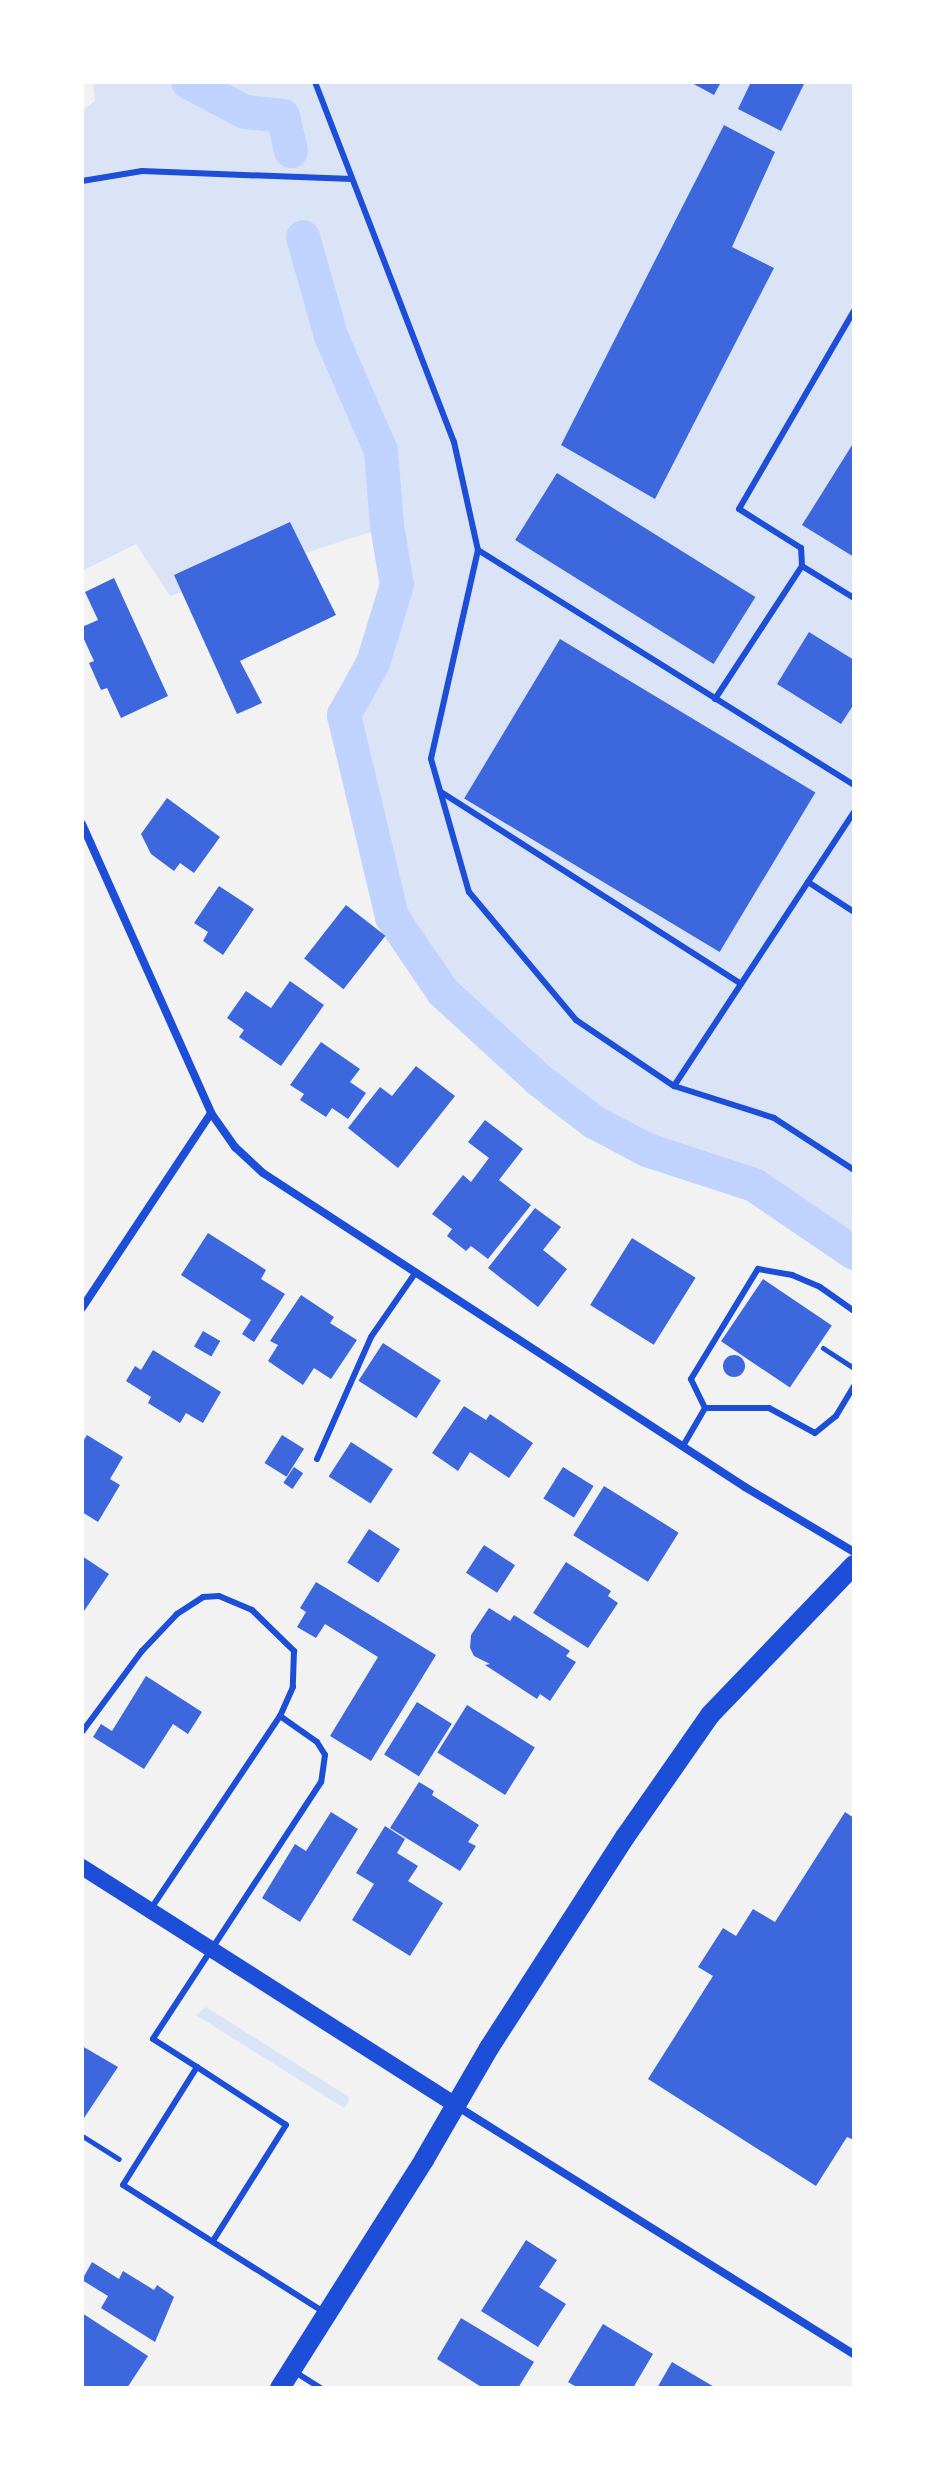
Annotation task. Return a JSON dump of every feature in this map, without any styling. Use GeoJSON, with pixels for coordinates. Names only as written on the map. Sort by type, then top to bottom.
{"type":"FeatureCollection","features":[{"type":"Feature","properties":{"kind":"main road"},"geometry":{"type":"LineString","coordinates":[[280,2388],[612,1856],[710,1715],[854,1565]]}},
{"type":"Feature","properties":{"kind":"main road"},"geometry":{"type":"LineString","coordinates":[[82,1867],[455,2105]]}},
{"type":"Feature","properties":{"kind":"street"},"geometry":{"type":"LineString","coordinates":[[82,824],[211,1113],[235,1147],[263,1173],[683,1446],[854,1552]]}},
{"type":"Feature","properties":{"kind":"street"},"geometry":{"type":"LineString","coordinates":[[82,1308],[211,1113]]}},
{"type":"Feature","properties":{"kind":"street"},"geometry":{"type":"LineString","coordinates":[[455,2105],[854,2354]]}},
{"type":"Feature","properties":{"kind":"lane"},"geometry":{"type":"LineString","coordinates":[[317,84],[454,442],[478,550],[431,759],[469,892],[576,1020],[674,1086],[774,1118],[854,1170]]}},
{"type":"Feature","properties":{"kind":"lane"},"geometry":{"type":"LineString","coordinates":[[82,181],[142,171],[352,179]]}},
{"type":"Feature","properties":{"kind":"lane"},"geometry":{"type":"LineString","coordinates":[[715,699],[802,566],[801,548],[739,509],[854,311]]}},
{"type":"Feature","properties":{"kind":"lane"},"geometry":{"type":"LineString","coordinates":[[478,550],[854,785]]}},
{"type":"Feature","properties":{"kind":"lane"},"geometry":{"type":"LineString","coordinates":[[802,566],[854,598]]}},
{"type":"Feature","properties":{"kind":"lane"},"geometry":{"type":"LineString","coordinates":[[441,792],[741,984]]}},
{"type":"Feature","properties":{"kind":"lane"},"geometry":{"type":"LineString","coordinates":[[674,1086],[854,812]]}},
{"type":"Feature","properties":{"kind":"lane"},"geometry":{"type":"LineString","coordinates":[[808,882],[854,912]]}},
{"type":"Feature","properties":{"kind":"lane"},"geometry":{"type":"LineString","coordinates":[[705,1408],[691,1379],[758,1269],[792,1275],[820,1287],[854,1311]]}},
{"type":"Feature","properties":{"kind":"lane"},"geometry":{"type":"LineString","coordinates":[[317,1459],[371,1337],[416,1272]]}},
{"type":"Feature","properties":{"kind":"lane"},"geometry":{"type":"LineString","coordinates":[[705,1408],[769,1408],[815,1433],[836,1416],[854,1386]]}},
{"type":"Feature","properties":{"kind":"lane"},"geometry":{"type":"LineString","coordinates":[[683,1446],[705,1408]]}},
{"type":"Feature","properties":{"kind":"lane"},"geometry":{"type":"LineString","coordinates":[[82,1732],[106,1695],[189,1604],[211,1597],[228,1599],[252,1610],[294,1651],[293,1687],[280,1716],[150,1910]]}},
{"type":"Feature","properties":{"kind":"lane"},"geometry":{"type":"LineString","coordinates":[[213,2241],[286,2125],[153,2039],[321,1782],[325,1755],[317,1742],[280,1716]]}},
{"type":"Feature","properties":{"kind":"lane"},"geometry":{"type":"LineString","coordinates":[[197,2067],[123,2185],[326,2314]]}},
{"type":"Feature","properties":{"kind":"lane"},"geometry":{"type":"LineString","coordinates":[[292,2370],[321,2388]]}},
{"type":"Feature","properties":{"kind":"path"},"geometry":{"type":"LineString","coordinates":[[823,1348],[854,1368]]}},
{"type":"Feature","properties":{"kind":"path"},"geometry":{"type":"LineString","coordinates":[[84,2137],[133,2168]]}},
{"type":"Feature","properties":{"kind":"shaded area"},"geometry":{"type":"Polygon","coordinates":[[[93,82],[854,82],[854,1253],[754,1185],[647,1150],[594,1122],[539,1080],[443,992],[392,917],[344,715],[373,663],[397,585],[387,527],[170,596],[136,544],[82,571],[82,110],[95,101],[93,82]]]}},
{"type":"Feature","properties":{"kind":"shaded area"},"geometry":{"type":"Polygon","coordinates":[[[206,2007],[349,2097],[348,2103],[344,2108],[196,2015],[206,2007]]]}},
{"type":"Feature","properties":{"kind":"building"},"geometry":{"type":"Polygon","coordinates":[[[690,82],[721,82],[714,95],[690,82]]]}},
{"type":"Feature","properties":{"kind":"building"},"geometry":{"type":"Polygon","coordinates":[[[751,82],[805,82],[781,131],[738,109],[751,82]]]}},
{"type":"Feature","properties":{"kind":"building"},"geometry":{"type":"Polygon","coordinates":[[[724,125],[775,152],[732,247],[774,268],[655,499],[561,445],[724,125]]]}},
{"type":"Feature","properties":{"kind":"building"},"geometry":{"type":"Polygon","coordinates":[[[854,442],[854,557],[802,525],[854,442]]]}},
{"type":"Feature","properties":{"kind":"building"},"geometry":{"type":"Polygon","coordinates":[[[557,473],[755,597],[714,664],[515,540],[557,473]]]}},
{"type":"Feature","properties":{"kind":"building"},"geometry":{"type":"Polygon","coordinates":[[[290,522],[336,615],[240,661],[262,703],[237,714],[174,575],[290,522]]]}},
{"type":"Feature","properties":{"kind":"building"},"geometry":{"type":"Polygon","coordinates":[[[114,578],[168,696],[121,718],[107,688],[101,690],[89,663],[94,661],[82,635],[82,627],[98,620],[85,592],[114,578]]]}},
{"type":"Feature","properties":{"kind":"building"},"geometry":{"type":"Polygon","coordinates":[[[809,632],[854,660],[854,704],[841,724],[777,684],[809,632]]]}},
{"type":"Feature","properties":{"kind":"building"},"geometry":{"type":"Polygon","coordinates":[[[560,639],[815,792],[720,952],[464,798],[560,639]]]}},
{"type":"Feature","properties":{"kind":"building"},"geometry":{"type":"Polygon","coordinates":[[[167,798],[220,837],[194,873],[180,863],[174,871],[151,854],[141,834],[167,798]]]}},
{"type":"Feature","properties":{"kind":"building"},"geometry":{"type":"Polygon","coordinates":[[[219,886],[254,909],[223,955],[203,941],[208,932],[194,923],[219,886]]]}},
{"type":"Feature","properties":{"kind":"building"},"geometry":{"type":"Polygon","coordinates":[[[346,905],[385,936],[344,989],[304,959],[346,905]]]}},
{"type":"Feature","properties":{"kind":"building"},"geometry":{"type":"Polygon","coordinates":[[[290,981],[324,1005],[281,1066],[239,1037],[244,1030],[227,1018],[246,991],[271,1008],[290,981]]]}},
{"type":"Feature","properties":{"kind":"building"},"geometry":{"type":"Polygon","coordinates":[[[321,1042],[360,1069],[350,1082],[366,1093],[348,1119],[332,1108],[326,1117],[300,1100],[304,1094],[290,1085],[321,1042]]]}},
{"type":"Feature","properties":{"kind":"building"},"geometry":{"type":"Polygon","coordinates":[[[416,1066],[455,1096],[398,1168],[348,1128],[380,1087],[392,1096],[416,1066]]]}},
{"type":"Feature","properties":{"kind":"building"},"geometry":{"type":"Polygon","coordinates":[[[485,1120],[523,1149],[499,1180],[531,1205],[488,1259],[471,1246],[466,1251],[447,1236],[452,1229],[432,1214],[463,1175],[471,1182],[489,1158],[468,1142],[485,1120]]]}},
{"type":"Feature","properties":{"kind":"building"},"geometry":{"type":"Polygon","coordinates":[[[535,1208],[561,1227],[543,1250],[567,1269],[538,1307],[488,1268],[535,1208]]]}},
{"type":"Feature","properties":{"kind":"building"},"geometry":{"type":"Polygon","coordinates":[[[208,1233],[266,1270],[261,1279],[285,1294],[254,1342],[242,1334],[251,1320],[181,1275],[208,1233]]]}},
{"type":"Feature","properties":{"kind":"building"},"geometry":{"type":"Polygon","coordinates":[[[632,1238],[696,1278],[654,1345],[590,1305],[632,1238]]]}},
{"type":"Feature","properties":{"kind":"building"},"geometry":{"type":"Polygon","coordinates":[[[763,1279],[832,1325],[790,1388],[721,1341],[763,1279]]]}},
{"type":"Feature","properties":{"kind":"building"},"geometry":{"type":"Polygon","coordinates":[[[301,1295],[334,1317],[330,1323],[357,1340],[331,1379],[314,1368],[303,1385],[268,1361],[278,1345],[270,1341],[301,1295]]]}},
{"type":"Feature","properties":{"kind":"building"},"geometry":{"type":"Polygon","coordinates":[[[203,1331],[220,1341],[211,1357],[194,1347],[203,1331]]]}},
{"type":"Feature","properties":{"kind":"building"},"geometry":{"type":"Polygon","coordinates":[[[383,1343],[441,1381],[416,1418],[358,1381],[383,1343]]]}},
{"type":"Feature","properties":{"kind":"building"},"geometry":{"type":"Polygon","coordinates":[[[153,1350],[221,1392],[203,1423],[186,1413],[180,1423],[148,1403],[151,1397],[126,1381],[135,1366],[141,1370],[153,1350]]]}},
{"type":"Feature","properties":{"kind":"building"},"geometry":{"type":"Polygon","coordinates":[[[734,1355],[742,1358],[745,1366],[742,1374],[734,1377],[726,1374],[723,1366],[726,1358],[734,1355]]]}},
{"type":"Feature","properties":{"kind":"building"},"geometry":{"type":"Polygon","coordinates":[[[464,1406],[486,1420],[490,1414],[533,1443],[509,1478],[470,1452],[458,1471],[432,1453],[464,1406]]]}},
{"type":"Feature","properties":{"kind":"building"},"geometry":{"type":"Polygon","coordinates":[[[87,1435],[123,1457],[110,1479],[120,1485],[98,1522],[82,1512],[82,1443],[87,1435]]]}},
{"type":"Feature","properties":{"kind":"building"},"geometry":{"type":"Polygon","coordinates":[[[282,1435],[304,1449],[287,1477],[265,1463],[282,1435]]]}},
{"type":"Feature","properties":{"kind":"building"},"geometry":{"type":"Polygon","coordinates":[[[351,1442],[393,1469],[371,1504],[329,1476],[351,1442]]]}},
{"type":"Feature","properties":{"kind":"building"},"geometry":{"type":"Polygon","coordinates":[[[294,1467],[303,1473],[292,1489],[283,1483],[294,1467]]]}},
{"type":"Feature","properties":{"kind":"building"},"geometry":{"type":"Polygon","coordinates":[[[563,1467],[594,1486],[574,1517],[543,1498],[563,1467]]]}},
{"type":"Feature","properties":{"kind":"building"},"geometry":{"type":"Polygon","coordinates":[[[604,1486],[679,1533],[648,1582],[573,1535],[604,1486]]]}},
{"type":"Feature","properties":{"kind":"building"},"geometry":{"type":"Polygon","coordinates":[[[369,1529],[400,1549],[378,1583],[347,1563],[369,1529]]]}},
{"type":"Feature","properties":{"kind":"building"},"geometry":{"type":"Polygon","coordinates":[[[484,1545],[515,1565],[497,1593],[466,1573],[484,1545]]]}},
{"type":"Feature","properties":{"kind":"building"},"geometry":{"type":"Polygon","coordinates":[[[82,1556],[109,1574],[82,1614],[82,1556]]]}},
{"type":"Feature","properties":{"kind":"building"},"geometry":{"type":"Polygon","coordinates":[[[566,1562],[611,1591],[608,1596],[618,1603],[588,1648],[533,1613],[566,1562]]]}},
{"type":"Feature","properties":{"kind":"building"},"geometry":{"type":"Polygon","coordinates":[[[316,1582],[436,1655],[371,1761],[330,1736],[378,1657],[325,1624],[316,1638],[297,1627],[306,1612],[300,1608],[316,1582]]]}},
{"type":"Feature","properties":{"kind":"building"},"geometry":{"type":"Polygon","coordinates":[[[489,1608],[510,1621],[514,1615],[570,1651],[566,1656],[576,1662],[550,1701],[540,1694],[537,1699],[485,1665],[490,1664],[474,1656],[470,1648],[471,1635],[489,1608]]]}},
{"type":"Feature","properties":{"kind":"building"},"geometry":{"type":"Polygon","coordinates":[[[146,1676],[202,1712],[188,1734],[173,1724],[144,1769],[93,1737],[101,1724],[112,1731],[146,1676]]]}},
{"type":"Feature","properties":{"kind":"building"},"geometry":{"type":"Polygon","coordinates":[[[417,1702],[452,1724],[419,1776],[384,1755],[417,1702]]]}},
{"type":"Feature","properties":{"kind":"building"},"geometry":{"type":"Polygon","coordinates":[[[467,1705],[535,1747],[505,1795],[437,1752],[467,1705]]]}},
{"type":"Feature","properties":{"kind":"building"},"geometry":{"type":"Polygon","coordinates":[[[419,1782],[434,1791],[432,1795],[479,1825],[468,1842],[476,1846],[460,1871],[390,1828],[419,1782]]]}},
{"type":"Feature","properties":{"kind":"building"},"geometry":{"type":"Polygon","coordinates":[[[331,1812],[358,1829],[300,1922],[262,1898],[295,1844],[306,1851],[331,1812]]]}},
{"type":"Feature","properties":{"kind":"building"},"geometry":{"type":"Polygon","coordinates":[[[845,1812],[854,1818],[854,2140],[847,2137],[816,2186],[648,2079],[713,1976],[698,1967],[723,1928],[736,1936],[753,1909],[775,1922],[845,1812]]]}},
{"type":"Feature","properties":{"kind":"building"},"geometry":{"type":"Polygon","coordinates":[[[385,1826],[405,1839],[397,1853],[418,1866],[408,1881],[443,1903],[410,1956],[352,1920],[374,1884],[356,1873],[385,1826]]]}},
{"type":"Feature","properties":{"kind":"building"},"geometry":{"type":"Polygon","coordinates":[[[82,2046],[118,2067],[82,2121],[82,2046]]]}},
{"type":"Feature","properties":{"kind":"building"},"geometry":{"type":"Polygon","coordinates":[[[526,2240],[557,2260],[539,2287],[566,2304],[538,2347],[481,2311],[526,2240]]]}},
{"type":"Feature","properties":{"kind":"building"},"geometry":{"type":"Polygon","coordinates":[[[92,2262],[119,2279],[123,2271],[154,2290],[157,2285],[174,2297],[155,2342],[101,2308],[108,2296],[82,2280],[92,2262]]]}},
{"type":"Feature","properties":{"kind":"building"},"geometry":{"type":"Polygon","coordinates":[[[82,2313],[148,2356],[127,2388],[82,2388],[82,2313]]]}},
{"type":"Feature","properties":{"kind":"building"},"geometry":{"type":"Polygon","coordinates":[[[461,2318],[534,2362],[518,2388],[483,2388],[437,2359],[461,2318]]]}},
{"type":"Feature","properties":{"kind":"building"},"geometry":{"type":"Polygon","coordinates":[[[603,2324],[653,2354],[633,2388],[578,2388],[568,2382],[603,2324]]]}},
{"type":"Feature","properties":{"kind":"building"},"geometry":{"type":"Polygon","coordinates":[[[672,2362],[716,2388],[657,2388],[672,2362]]]}},
{"type":"Feature","properties":{"kind":"waterway"},"geometry":{"type":"LineString","coordinates":[[188,82],[245,112],[283,116],[291,151]]}},
{"type":"Feature","properties":{"kind":"waterway"},"geometry":{"type":"LineString","coordinates":[[303,237],[331,336],[381,451],[387,526],[397,585],[373,663],[344,715],[392,917],[443,992],[539,1080],[594,1122],[647,1150],[754,1185],[854,1253]]}}]}
